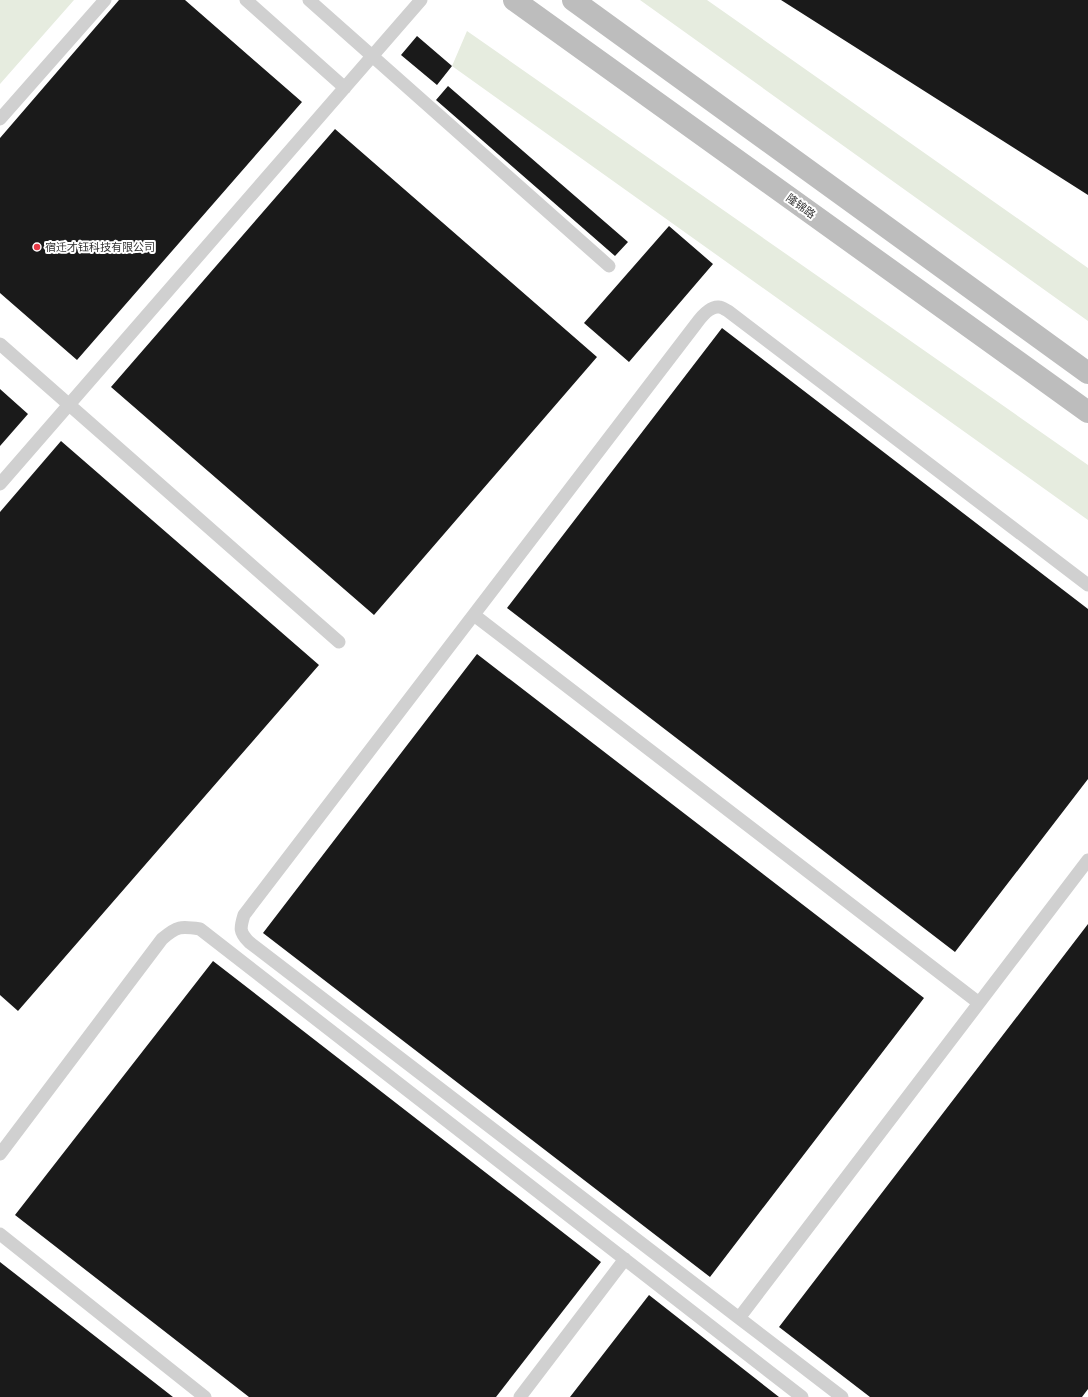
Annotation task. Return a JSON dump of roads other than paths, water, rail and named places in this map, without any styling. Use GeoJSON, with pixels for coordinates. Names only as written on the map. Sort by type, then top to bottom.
{"type":"FeatureCollection","features":[{"type":"Feature","properties":{"kind":"main road","name":"隆锦路"},"geometry":{"type":"LineString","coordinates":[[514,0],[1088,412]]}},
{"type":"Feature","properties":{"kind":"main road"},"geometry":{"type":"LineString","coordinates":[[573,0],[1088,373]]}},
{"type":"Feature","properties":{"kind":"lane"},"geometry":{"type":"LineString","coordinates":[[0,119],[105,0]]}},
{"type":"Feature","properties":{"kind":"lane"},"geometry":{"type":"LineString","coordinates":[[246,0],[345,88]]}},
{"type":"Feature","properties":{"kind":"lane"},"geometry":{"type":"LineString","coordinates":[[309,0],[609,266]]}},
{"type":"Feature","properties":{"kind":"lane"},"geometry":{"type":"LineString","coordinates":[[0,484],[421,0]]}},
{"type":"Feature","properties":{"kind":"lane"},"geometry":{"type":"LineString","coordinates":[[842,1397],[268,957],[242,936],[240,926],[244,915],[702,316],[712,309],[719,307],[728,311],[1088,585]]}},
{"type":"Feature","properties":{"kind":"lane"},"geometry":{"type":"LineString","coordinates":[[0,344],[339,642]]}},
{"type":"Feature","properties":{"kind":"lane"},"geometry":{"type":"LineString","coordinates":[[474,615],[979,1003]]}},
{"type":"Feature","properties":{"kind":"lane"},"geometry":{"type":"LineString","coordinates":[[738,1318],[1088,860]]}},
{"type":"Feature","properties":{"kind":"lane"},"geometry":{"type":"LineString","coordinates":[[0,1154],[162,939],[173,930],[186,927],[200,929],[802,1397]]}},
{"type":"Feature","properties":{"kind":"lane"},"geometry":{"type":"LineString","coordinates":[[0,1234],[205,1397]]}},
{"type":"Feature","properties":{"kind":"lane"},"geometry":{"type":"LineString","coordinates":[[520,1397],[624,1259]]}},
{"type":"Feature","properties":{"kind":"place","name":"宿迁才钰科技有限公司"},"geometry":{"type":"Point","coordinates":[37,247]}}]}
